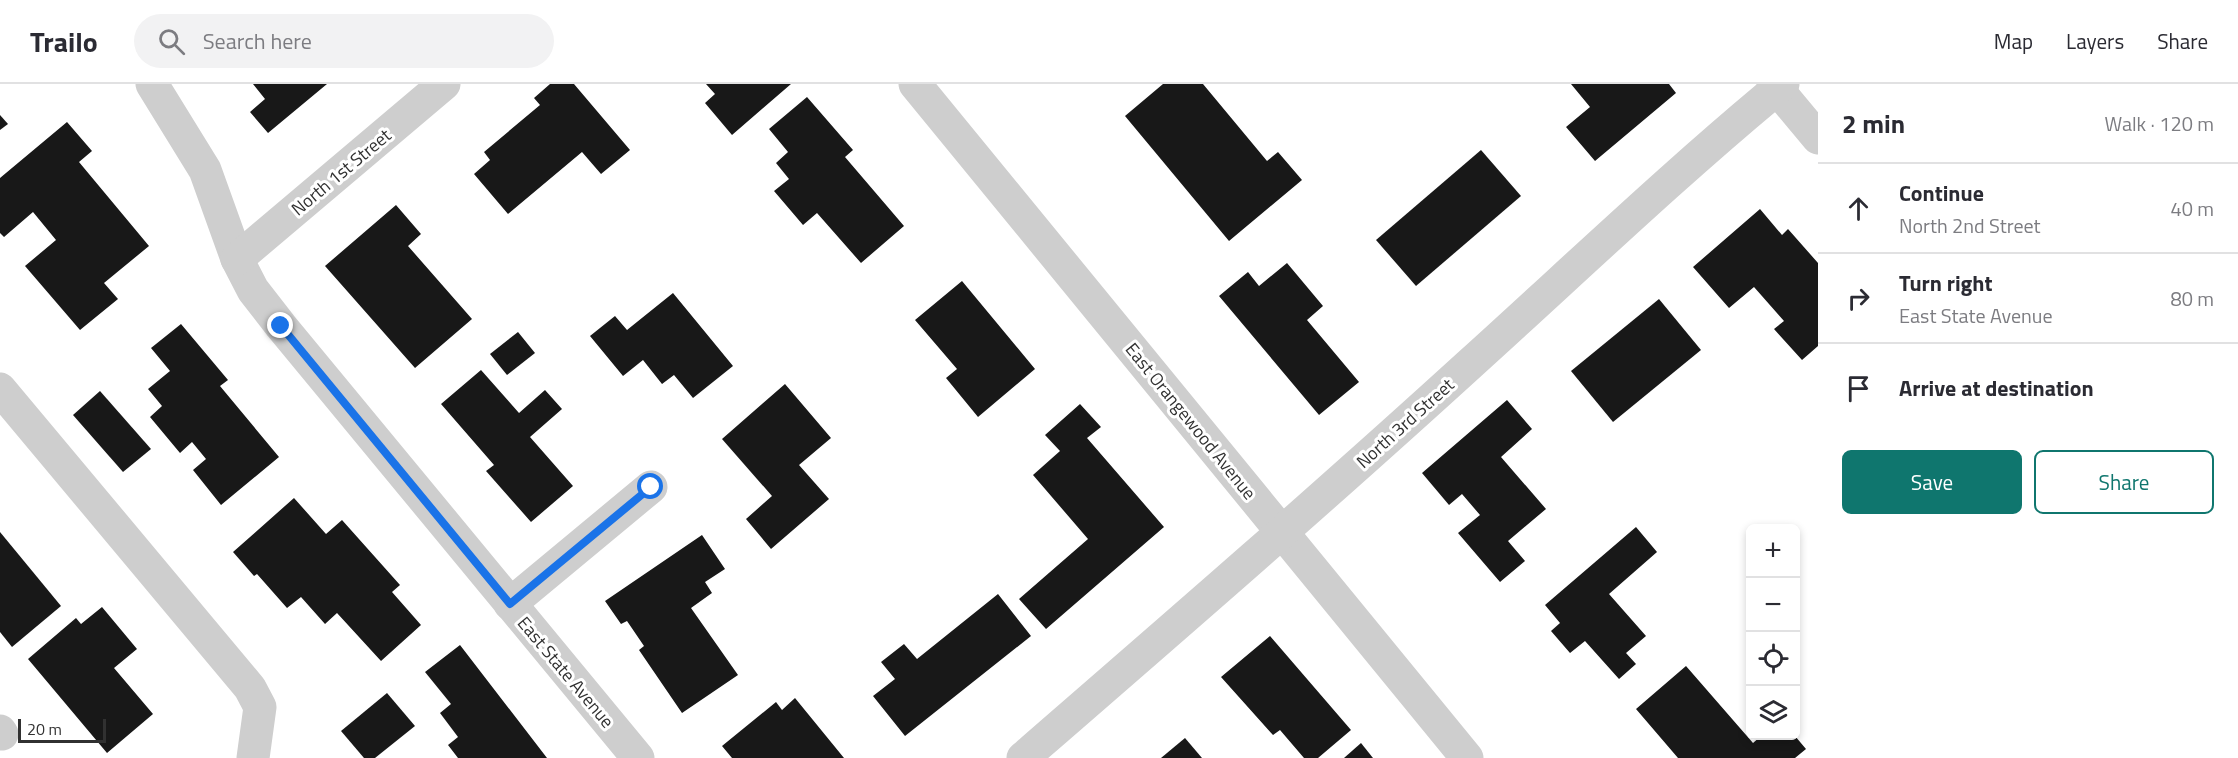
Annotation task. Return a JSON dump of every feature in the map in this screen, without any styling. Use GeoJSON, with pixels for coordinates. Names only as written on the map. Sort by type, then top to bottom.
{"type":"FeatureCollection","features":[{"type":"Feature","properties":{"kind":"street","name":"East State Avenue"},"geometry":{"type":"LineString","coordinates":[[152,84],[205,170],[237,259],[253,290],[638,758]]}},
{"type":"Feature","properties":{"kind":"street","name":"North 1st Street"},"geometry":{"type":"LineString","coordinates":[[237,259],[444,84]]}},
{"type":"Feature","properties":{"kind":"street","name":"East Orangewood Avenue"},"geometry":{"type":"LineString","coordinates":[[920,85],[1467,758]]}},
{"type":"Feature","properties":{"kind":"street","name":"North 3rd Street"},"geometry":{"type":"LineString","coordinates":[[1023,758],[1282,533],[1473,362],[1659,190],[1778,86]]}},
{"type":"Feature","properties":{"kind":"street"},"geometry":{"type":"LineString","coordinates":[[1778,86],[1818,138]]}},
{"type":"Feature","properties":{"kind":"street"},"geometry":{"type":"LineString","coordinates":[[0,388],[250,688],[260,707],[253,758]]}},
{"type":"Feature","properties":{"kind":"street"},"geometry":{"type":"LineString","coordinates":[[510,604],[651,487]]}},
{"type":"Feature","properties":{"kind":"building"},"geometry":{"type":"Polygon","coordinates":[[[253,84],[327,84],[268,133],[250,112],[265,99],[253,84]]]}},
{"type":"Feature","properties":{"kind":"building"},"geometry":{"type":"Polygon","coordinates":[[[550,84],[574,84],[630,150],[601,174],[582,152],[508,214],[474,174],[490,160],[484,152],[540,105],[534,98],[550,84]]]}},
{"type":"Feature","properties":{"kind":"building"},"geometry":{"type":"Polygon","coordinates":[[[706,84],[791,84],[732,135],[705,103],[715,94],[706,84]]]}},
{"type":"Feature","properties":{"kind":"building"},"geometry":{"type":"Polygon","coordinates":[[[1163,84],[1203,84],[1267,161],[1278,152],[1302,180],[1229,241],[1125,116],[1163,84]]]}},
{"type":"Feature","properties":{"kind":"building"},"geometry":{"type":"Polygon","coordinates":[[[1571,84],[1669,84],[1676,93],[1595,161],[1566,127],[1590,107],[1571,84]]]}},
{"type":"Feature","properties":{"kind":"building"},"geometry":{"type":"Polygon","coordinates":[[[807,97],[853,150],[845,157],[904,226],[861,263],[817,213],[803,225],[774,191],[789,179],[776,163],[788,152],[769,129],[807,97]]]}},
{"type":"Feature","properties":{"kind":"building"},"geometry":{"type":"Polygon","coordinates":[[[0,115],[8,124],[0,130],[0,115]]]}},
{"type":"Feature","properties":{"kind":"building"},"geometry":{"type":"Polygon","coordinates":[[[67,122],[92,151],[79,162],[149,246],[104,283],[118,299],[80,330],[25,266],[56,240],[33,212],[4,237],[0,233],[0,178],[67,122]]]}},
{"type":"Feature","properties":{"kind":"building"},"geometry":{"type":"Polygon","coordinates":[[[1481,150],[1521,196],[1416,286],[1376,240],[1481,150]]]}},
{"type":"Feature","properties":{"kind":"building"},"geometry":{"type":"Polygon","coordinates":[[[396,205],[421,234],[408,246],[472,319],[415,368],[325,266],[396,205]]]}},
{"type":"Feature","properties":{"kind":"building"},"geometry":{"type":"Polygon","coordinates":[[[1760,209],[1782,235],[1788,229],[1818,263],[1818,346],[1802,360],[1774,329],[1784,321],[1754,287],[1729,308],[1693,267],[1760,209]]]}},
{"type":"Feature","properties":{"kind":"building"},"geometry":{"type":"Polygon","coordinates":[[[1287,263],[1323,306],[1307,320],[1359,382],[1319,415],[1219,296],[1248,272],[1259,286],[1287,263]]]}},
{"type":"Feature","properties":{"kind":"building"},"geometry":{"type":"Polygon","coordinates":[[[962,281],[1035,369],[978,417],[946,378],[957,369],[915,320],[962,281]]]}},
{"type":"Feature","properties":{"kind":"building"},"geometry":{"type":"Polygon","coordinates":[[[673,293],[733,366],[693,398],[674,375],[662,384],[643,360],[623,376],[590,336],[615,316],[627,330],[673,293]]]}},
{"type":"Feature","properties":{"kind":"building"},"geometry":{"type":"Polygon","coordinates":[[[1659,299],[1701,350],[1613,422],[1571,371],[1659,299]]]}},
{"type":"Feature","properties":{"kind":"building"},"geometry":{"type":"Polygon","coordinates":[[[181,324],[228,380],[220,386],[279,457],[221,505],[193,470],[206,459],[192,442],[180,453],[150,417],[162,406],[148,389],[170,371],[151,348],[181,324]]]}},
{"type":"Feature","properties":{"kind":"building"},"geometry":{"type":"Polygon","coordinates":[[[518,332],[535,353],[507,375],[490,354],[518,332]]]}},
{"type":"Feature","properties":{"kind":"building"},"geometry":{"type":"Polygon","coordinates":[[[481,370],[519,413],[545,390],[562,409],[530,437],[573,486],[531,522],[486,471],[494,465],[441,404],[481,370]]]}},
{"type":"Feature","properties":{"kind":"building"},"geometry":{"type":"Polygon","coordinates":[[[785,384],[831,438],[799,465],[829,499],[771,549],[746,519],[772,496],[722,439],[785,384]]]}},
{"type":"Feature","properties":{"kind":"building"},"geometry":{"type":"Polygon","coordinates":[[[100,391],[151,449],[123,472],[73,415],[100,391]]]}},
{"type":"Feature","properties":{"kind":"building"},"geometry":{"type":"Polygon","coordinates":[[[1507,400],[1532,429],[1501,457],[1546,509],[1508,541],[1525,561],[1500,582],[1458,533],[1480,515],[1462,494],[1449,505],[1422,473],[1507,400]]]}},
{"type":"Feature","properties":{"kind":"building"},"geometry":{"type":"Polygon","coordinates":[[[1080,404],[1101,427],[1087,438],[1164,527],[1046,629],[1019,599],[1088,539],[1033,475],[1060,451],[1045,435],[1080,404]]]}},
{"type":"Feature","properties":{"kind":"building"},"geometry":{"type":"Polygon","coordinates":[[[294,498],[326,534],[342,520],[400,585],[392,592],[421,625],[381,661],[337,613],[325,624],[301,597],[287,608],[257,574],[254,576],[233,552],[294,498]]]}},
{"type":"Feature","properties":{"kind":"building"},"geometry":{"type":"Polygon","coordinates":[[[1636,527],[1657,552],[1609,594],[1646,636],[1626,653],[1636,664],[1619,679],[1585,641],[1570,653],[1551,631],[1560,623],[1545,605],[1636,527]]]}},
{"type":"Feature","properties":{"kind":"building"},"geometry":{"type":"Polygon","coordinates":[[[0,532],[61,606],[12,647],[0,632],[0,532]]]}},
{"type":"Feature","properties":{"kind":"building"},"geometry":{"type":"Polygon","coordinates":[[[702,535],[725,569],[705,582],[712,593],[691,608],[738,675],[682,713],[639,650],[644,646],[627,621],[621,624],[605,601],[702,535]]]}},
{"type":"Feature","properties":{"kind":"building"},"geometry":{"type":"Polygon","coordinates":[[[998,594],[1031,636],[905,736],[873,696],[895,679],[881,662],[904,644],[917,659],[998,594]]]}},
{"type":"Feature","properties":{"kind":"building"},"geometry":{"type":"Polygon","coordinates":[[[102,607],[137,649],[114,668],[153,714],[107,753],[28,659],[76,618],[81,624],[102,607]]]}},
{"type":"Feature","properties":{"kind":"building"},"geometry":{"type":"Polygon","coordinates":[[[1270,636],[1351,730],[1318,758],[1304,758],[1280,730],[1273,735],[1221,677],[1270,636]]]}},
{"type":"Feature","properties":{"kind":"building"},"geometry":{"type":"Polygon","coordinates":[[[460,645],[547,758],[458,758],[448,745],[458,737],[440,713],[451,704],[425,672],[460,645]]]}},
{"type":"Feature","properties":{"kind":"building"},"geometry":{"type":"Polygon","coordinates":[[[1686,666],[1746,735],[1746,740],[1753,743],[1756,740],[1798,740],[1806,749],[1795,758],[1678,758],[1636,709],[1686,666]]]}},
{"type":"Feature","properties":{"kind":"building"},"geometry":{"type":"Polygon","coordinates":[[[387,693],[415,726],[375,758],[364,758],[341,731],[387,693]]]}},
{"type":"Feature","properties":{"kind":"building"},"geometry":{"type":"Polygon","coordinates":[[[795,698],[844,758],[732,758],[722,746],[776,702],[782,710],[795,698]]]}},
{"type":"Feature","properties":{"kind":"building"},"geometry":{"type":"Polygon","coordinates":[[[1185,738],[1202,758],[1161,758],[1185,738]]]}},
{"type":"Feature","properties":{"kind":"building"},"geometry":{"type":"Polygon","coordinates":[[[1361,743],[1373,758],[1344,758],[1361,743]]]}},
{"type":"Feature","properties":{"kind":"route"},"geometry":{"type":"LineString","coordinates":[[281,326],[510,604],[651,487]]}}]}
